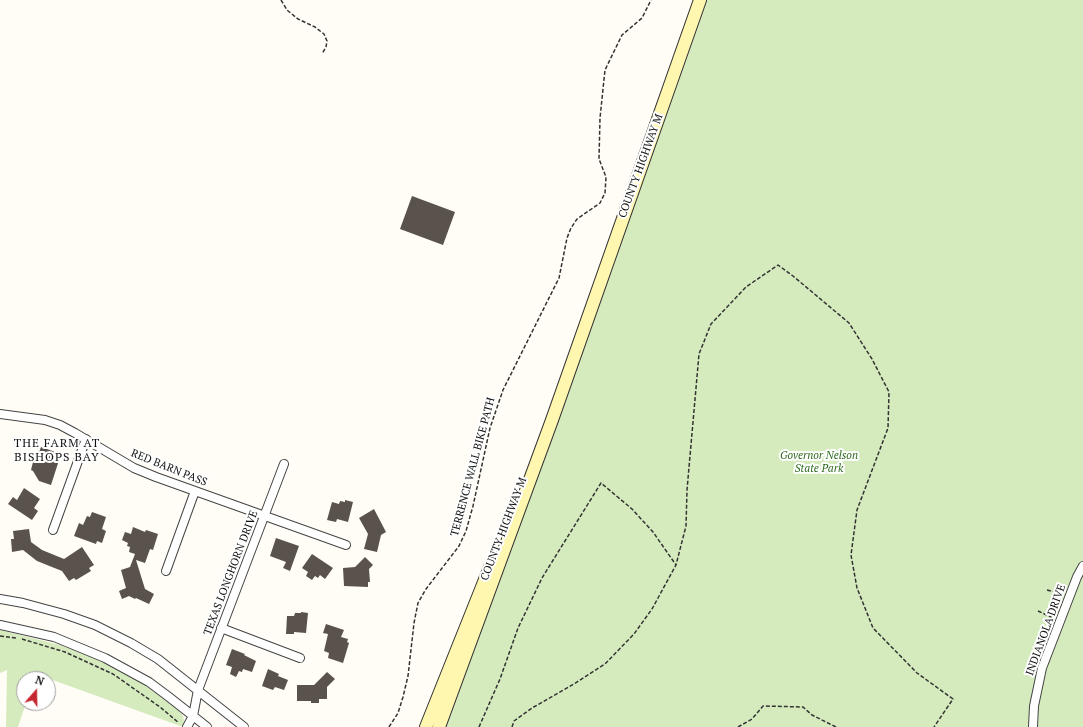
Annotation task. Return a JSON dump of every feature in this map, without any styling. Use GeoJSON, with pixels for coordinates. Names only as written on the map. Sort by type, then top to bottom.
{"type":"FeatureCollection","features":[{"type":"Feature","properties":{"kind":"main road","name":"COUNTY HIGHWAY M"},"geometry":{"type":"LineString","coordinates":[[439,727],[526,493],[700,0]]}},
{"type":"Feature","properties":{"kind":"main road","name":"COUNTY HIGHWAY M"},"geometry":{"type":"LineString","coordinates":[[426,727],[459,646],[558,388],[582,332]]}},
{"type":"Feature","properties":{"kind":"main road"},"geometry":{"type":"LineString","coordinates":[[419,727],[429,703],[459,646]]}},
{"type":"Feature","properties":{"kind":"street","name":"RED BARN PASS"},"geometry":{"type":"LineString","coordinates":[[0,414],[45,420],[86,439],[134,468],[346,545]]}},
{"type":"Feature","properties":{"kind":"street"},"geometry":{"type":"LineString","coordinates":[[53,530],[86,439]]}},
{"type":"Feature","properties":{"kind":"street","name":"TEXAS LONGHORN DRIVE"},"geometry":{"type":"LineString","coordinates":[[187,727],[193,716],[198,690],[284,464]]}},
{"type":"Feature","properties":{"kind":"street"},"geometry":{"type":"LineString","coordinates":[[166,571],[195,491]]}},
{"type":"Feature","properties":{"kind":"street","name":"INDIANOLA DRIVE"},"geometry":{"type":"LineString","coordinates":[[1033,727],[1034,706],[1042,668],[1083,566]]}},
{"type":"Feature","properties":{"kind":"street"},"geometry":{"type":"LineString","coordinates":[[0,599],[23,603],[64,614],[112,633],[158,659],[244,727]]}},
{"type":"Feature","properties":{"kind":"street"},"geometry":{"type":"LineString","coordinates":[[0,625],[54,637],[97,654],[149,682],[207,727]]}},
{"type":"Feature","properties":{"kind":"street"},"geometry":{"type":"LineString","coordinates":[[221,628],[300,658]]}},
{"type":"Feature","properties":{"kind":"path"},"geometry":{"type":"LineString","coordinates":[[281,0],[287,10],[298,19],[315,27],[324,34],[327,41],[326,47],[322,54]]}},
{"type":"Feature","properties":{"kind":"path","name":"TERRENCE WALL BIKE PATH"},"geometry":{"type":"LineString","coordinates":[[389,727],[398,713],[408,676],[414,623],[418,603],[426,589],[459,546],[466,531],[490,428],[503,390],[559,278],[567,238],[571,228],[577,220],[600,203],[605,193],[606,177],[599,159],[600,118],[606,70],[622,35],[642,18],[651,0]]}},
{"type":"Feature","properties":{"kind":"path"},"geometry":{"type":"LineString","coordinates":[[512,727],[514,721],[532,708],[605,664],[634,634],[652,609],[676,565],[686,526],[687,490],[699,354],[711,324],[746,286],[778,265],[849,323],[872,358],[889,392],[888,428],[857,510],[851,555],[857,588],[873,628],[917,673],[953,699],[934,727]]}},
{"type":"Feature","properties":{"kind":"path"},"geometry":{"type":"LineString","coordinates":[[479,727],[500,679],[518,628],[542,578],[602,483],[632,509],[653,532],[676,565]]}},
{"type":"Feature","properties":{"kind":"path"},"geometry":{"type":"LineString","coordinates":[[1047,590],[1070,596]]}},
{"type":"Feature","properties":{"kind":"path"},"geometry":{"type":"LineString","coordinates":[[1038,611],[1060,622]]}},
{"type":"Feature","properties":{"kind":"path"},"geometry":{"type":"LineString","coordinates":[[0,636],[18,638],[65,652],[113,674],[160,707],[183,727]]}},
{"type":"Feature","properties":{"kind":"path"},"geometry":{"type":"LineString","coordinates":[[738,727],[752,719],[763,706],[803,707],[812,715],[836,727]]}},
{"type":"Feature","properties":{"kind":"green space","name":"Governor Nelson State Park"},"geometry":{"type":"Polygon","coordinates":[[[707,0],[1083,0],[1083,727],[442,727],[707,0]]]}},
{"type":"Feature","properties":{"kind":"green space"},"geometry":{"type":"Polygon","coordinates":[[[0,630],[60,645],[101,661],[137,680],[163,698],[182,714],[184,720],[183,727],[56,681],[56,671],[16,671],[16,711],[23,711],[18,727],[6,727],[7,670],[0,673],[0,630]]]}},
{"type":"Feature","properties":{"kind":"building"},"geometry":{"type":"Polygon","coordinates":[[[412,196],[455,212],[443,245],[400,229],[412,196]]]}},
{"type":"Feature","properties":{"kind":"building"},"geometry":{"type":"Polygon","coordinates":[[[41,447],[61,454],[51,485],[39,481],[31,470],[33,462],[35,463],[41,447]]]}},
{"type":"Feature","properties":{"kind":"building"},"geometry":{"type":"Polygon","coordinates":[[[24,488],[40,499],[34,508],[38,511],[32,520],[8,504],[13,497],[17,500],[24,488]]]}},
{"type":"Feature","properties":{"kind":"building"},"geometry":{"type":"Polygon","coordinates":[[[345,500],[353,502],[348,522],[337,519],[336,522],[327,520],[332,502],[339,504],[340,501],[345,502],[345,500]]]}},
{"type":"Feature","properties":{"kind":"building"},"geometry":{"type":"Polygon","coordinates":[[[374,509],[386,532],[381,535],[377,552],[364,549],[368,534],[359,518],[374,509]]]}},
{"type":"Feature","properties":{"kind":"building"},"geometry":{"type":"Polygon","coordinates":[[[92,512],[106,517],[102,529],[106,531],[102,543],[97,541],[96,544],[74,536],[79,523],[83,525],[87,516],[90,517],[92,512]]]}},
{"type":"Feature","properties":{"kind":"building"},"geometry":{"type":"Polygon","coordinates":[[[133,527],[145,532],[146,530],[158,534],[153,550],[150,549],[145,563],[136,560],[145,589],[154,594],[149,604],[129,596],[122,599],[119,591],[126,588],[121,570],[130,567],[135,554],[129,552],[130,547],[127,546],[128,543],[122,540],[125,532],[131,534],[133,527]]]}},
{"type":"Feature","properties":{"kind":"building"},"geometry":{"type":"Polygon","coordinates":[[[29,529],[31,542],[42,550],[64,559],[82,547],[94,565],[89,568],[91,571],[76,580],[74,578],[69,581],[62,571],[37,561],[23,550],[12,552],[11,539],[14,539],[13,531],[29,529]]]}},
{"type":"Feature","properties":{"kind":"building"},"geometry":{"type":"Polygon","coordinates":[[[276,538],[299,546],[290,571],[283,568],[286,562],[270,556],[276,538]]]}},
{"type":"Feature","properties":{"kind":"building"},"geometry":{"type":"Polygon","coordinates":[[[312,554],[333,568],[325,579],[320,575],[318,578],[315,576],[312,580],[306,576],[308,572],[302,568],[312,554]]]}},
{"type":"Feature","properties":{"kind":"building"},"geometry":{"type":"Polygon","coordinates":[[[365,557],[373,565],[369,569],[370,582],[368,582],[368,587],[344,586],[343,568],[355,567],[365,557]]]}},
{"type":"Feature","properties":{"kind":"building"},"geometry":{"type":"Polygon","coordinates":[[[295,613],[308,613],[306,633],[294,632],[294,634],[286,634],[287,616],[294,616],[295,613]]]}},
{"type":"Feature","properties":{"kind":"building"},"geometry":{"type":"Polygon","coordinates":[[[326,624],[344,630],[341,637],[348,639],[347,642],[349,643],[343,663],[328,658],[329,653],[324,651],[328,634],[323,633],[326,624]]]}},
{"type":"Feature","properties":{"kind":"building"},"geometry":{"type":"Polygon","coordinates":[[[232,649],[245,654],[244,655],[256,661],[252,672],[243,669],[242,672],[239,671],[236,677],[230,674],[232,667],[226,665],[232,649]]]}},
{"type":"Feature","properties":{"kind":"building"},"geometry":{"type":"Polygon","coordinates":[[[268,669],[279,674],[278,676],[288,680],[284,690],[275,687],[273,690],[262,686],[268,669]]]}},
{"type":"Feature","properties":{"kind":"building"},"geometry":{"type":"Polygon","coordinates":[[[327,672],[335,679],[327,687],[327,699],[319,699],[319,703],[311,703],[311,701],[297,701],[297,685],[314,685],[327,672]]]}},
{"type":"Feature","properties":{"kind":"district","name":"THE FARM AT BISHOPS BAY"},"geometry":{"type":"Point","coordinates":[57,451]}}]}
